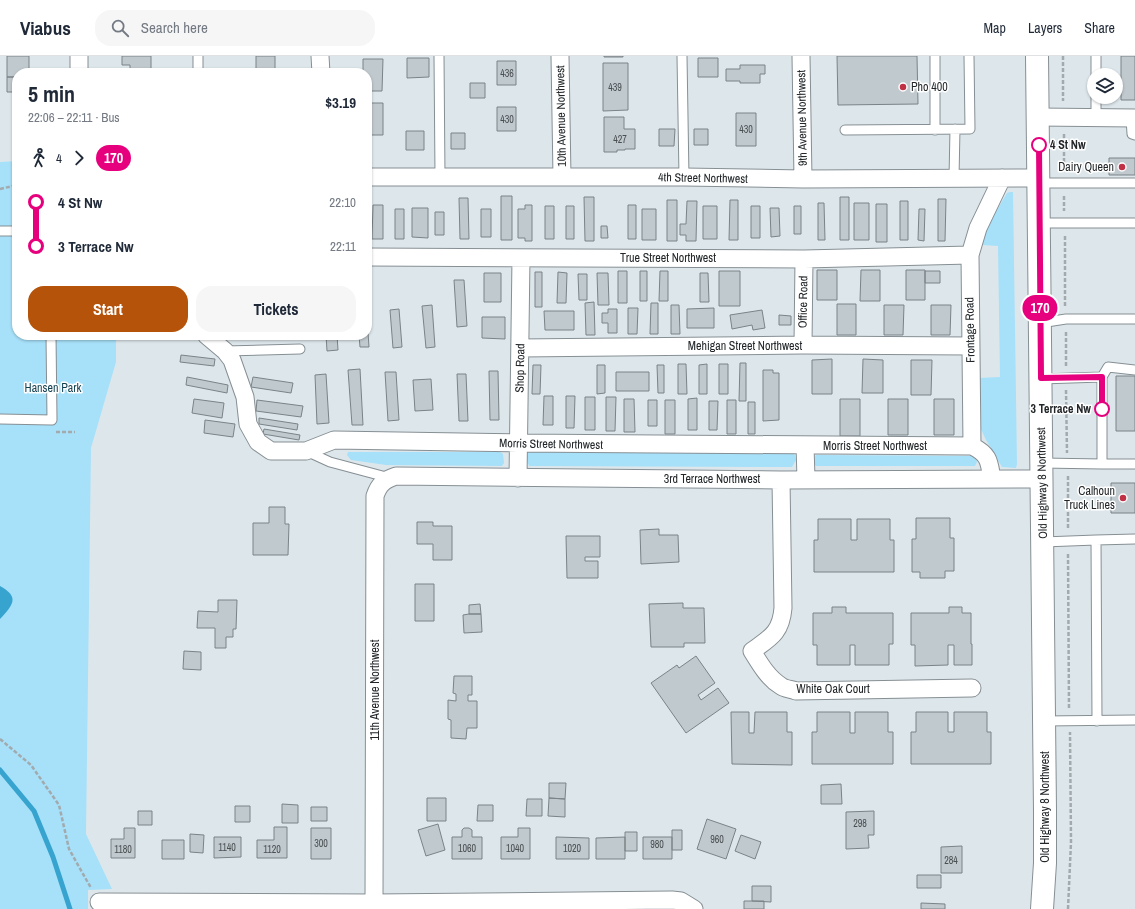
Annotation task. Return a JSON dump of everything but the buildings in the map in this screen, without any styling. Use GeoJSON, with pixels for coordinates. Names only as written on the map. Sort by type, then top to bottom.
{"type":"FeatureCollection","features":[{"type":"Feature","properties":{"kind":"street"},"geometry":{"type":"LineString","coordinates":[[79,56],[79,68]]}},
{"type":"Feature","properties":{"kind":"street"},"geometry":{"type":"LineString","coordinates":[[320,56],[320,68]]}},
{"type":"Feature","properties":{"kind":"street","name":"10th Avenue Northwest"},"geometry":{"type":"LineString","coordinates":[[560,56],[562,177]]}},
{"type":"Feature","properties":{"kind":"street","name":"9th Avenue Northwest"},"geometry":{"type":"LineString","coordinates":[[801,56],[802,179]]}},
{"type":"Feature","properties":{"kind":"street","name":"Old Highway 8 Northwest"},"geometry":{"type":"LineString","coordinates":[[1037,56],[1045,863],[1042,909]]}},
{"type":"Feature","properties":{"kind":"street"},"geometry":{"type":"LineString","coordinates":[[1038,117],[1133,118]]}},
{"type":"Feature","properties":{"kind":"street","name":"4th Street Northwest"},"geometry":{"type":"LineString","coordinates":[[372,177],[684,177],[802,179],[1002,178],[1039,180]]}},
{"type":"Feature","properties":{"kind":"street","name":"Frontage Road"},"geometry":{"type":"LineString","coordinates":[[972,446],[970,255],[978,228],[1002,178]]}},
{"type":"Feature","properties":{"kind":"street","name":"True Street Northwest"},"geometry":{"type":"LineString","coordinates":[[372,257],[804,259],[970,255]]}},
{"type":"Feature","properties":{"kind":"street","name":"Shop Road"},"geometry":{"type":"LineString","coordinates":[[518,478],[521,258]]}},
{"type":"Feature","properties":{"kind":"street","name":"Office Road"},"geometry":{"type":"LineString","coordinates":[[803,345],[804,259]]}},
{"type":"Feature","properties":{"kind":"street","name":"Morris Street Northwest"},"geometry":{"type":"LineString","coordinates":[[212,340],[225,351],[232,360],[245,397],[248,424],[258,442],[271,451],[306,451],[334,440],[518,443],[972,446]]}},
{"type":"Feature","properties":{"kind":"street","name":"Mehigan Street Northwest"},"geometry":{"type":"LineString","coordinates":[[520,348],[803,345],[970,346]]}},
{"type":"Feature","properties":{"kind":"street"},"geometry":{"type":"LineString","coordinates":[[805,445],[806,479]]}},
{"type":"Feature","properties":{"kind":"street"},"geometry":{"type":"LineString","coordinates":[[972,446],[982,451],[986,456],[989,462],[992,479]]}},
{"type":"Feature","properties":{"kind":"street","name":"3rd Terrace Northwest"},"geometry":{"type":"LineString","coordinates":[[387,479],[396,476],[781,480],[992,479],[1042,471]]}},
{"type":"Feature","properties":{"kind":"street","name":"11th Avenue Northwest"},"geometry":{"type":"LineString","coordinates":[[374,903],[375,496],[379,485],[387,479]]}},
{"type":"Feature","properties":{"kind":"street","name":"White Oak Court"},"geometry":{"type":"LineString","coordinates":[[781,480],[782,618],[773,636],[752,651],[765,671],[782,687],[796,691],[972,688]]}},
{"type":"Feature","properties":{"kind":"street"},"geometry":{"type":"LineString","coordinates":[[99,902],[233,905],[672,900],[681,901],[694,909]]}},
{"type":"Feature","properties":{"kind":"lane"},"geometry":{"type":"LineString","coordinates":[[198,56],[198,68]]}},
{"type":"Feature","properties":{"kind":"lane"},"geometry":{"type":"LineString","coordinates":[[439,56],[440,176]]}},
{"type":"Feature","properties":{"kind":"lane"},"geometry":{"type":"LineString","coordinates":[[682,56],[684,177]]}},
{"type":"Feature","properties":{"kind":"lane"},"geometry":{"type":"LineString","coordinates":[[935,56],[936,130]]}},
{"type":"Feature","properties":{"kind":"lane"},"geometry":{"type":"LineString","coordinates":[[845,130],[970,129],[969,56]]}},
{"type":"Feature","properties":{"kind":"lane"},"geometry":{"type":"LineString","coordinates":[[1096,56],[1096,68]]}},
{"type":"Feature","properties":{"kind":"lane"},"geometry":{"type":"LineString","coordinates":[[1096,104],[1096,118]]}},
{"type":"Feature","properties":{"kind":"lane"},"geometry":{"type":"LineString","coordinates":[[1133,118],[1132,134],[1135,135]]}},
{"type":"Feature","properties":{"kind":"lane"},"geometry":{"type":"LineString","coordinates":[[954,178],[955,130]]}},
{"type":"Feature","properties":{"kind":"lane"},"geometry":{"type":"LineString","coordinates":[[1039,180],[1064,182],[1135,183]]}},
{"type":"Feature","properties":{"kind":"lane"},"geometry":{"type":"LineString","coordinates":[[1039,223],[1135,223]]}},
{"type":"Feature","properties":{"kind":"lane"},"geometry":{"type":"LineString","coordinates":[[0,231],[12,231]]}},
{"type":"Feature","properties":{"kind":"lane"},"geometry":{"type":"LineString","coordinates":[[1040,324],[1066,319],[1135,320]]}},
{"type":"Feature","properties":{"kind":"lane"},"geometry":{"type":"LineString","coordinates":[[0,419],[52,420],[51,340]]}},
{"type":"Feature","properties":{"kind":"lane"},"geometry":{"type":"LineString","coordinates":[[225,351],[300,349]]}},
{"type":"Feature","properties":{"kind":"lane"},"geometry":{"type":"LineString","coordinates":[[1102,464],[1102,377],[1108,367],[1135,370]]}},
{"type":"Feature","properties":{"kind":"lane"},"geometry":{"type":"LineString","coordinates":[[1041,378],[1102,377]]}},
{"type":"Feature","properties":{"kind":"lane"},"geometry":{"type":"LineString","coordinates":[[306,451],[330,462],[387,479]]}},
{"type":"Feature","properties":{"kind":"lane"},"geometry":{"type":"LineString","coordinates":[[1042,471],[1068,463],[1135,464]]}},
{"type":"Feature","properties":{"kind":"lane"},"geometry":{"type":"LineString","coordinates":[[1043,542],[1135,539]]}},
{"type":"Feature","properties":{"kind":"lane"},"geometry":{"type":"LineString","coordinates":[[1096,540],[1097,721]]}},
{"type":"Feature","properties":{"kind":"lane"},"geometry":{"type":"LineString","coordinates":[[1044,721],[1135,720]]}},
{"type":"Feature","properties":{"kind":"path"},"geometry":{"type":"LineString","coordinates":[[1063,56],[1063,98]]}},
{"type":"Feature","properties":{"kind":"path"},"geometry":{"type":"LineString","coordinates":[[1064,130],[1071,842],[1068,909]]}},
{"type":"Feature","properties":{"kind":"path"},"geometry":{"type":"LineString","coordinates":[[0,189],[12,186]]}},
{"type":"Feature","properties":{"kind":"path"},"geometry":{"type":"LineString","coordinates":[[0,740],[31,765],[59,805],[69,849],[99,902]]}},
{"type":"Feature","properties":{"kind":"green space","name":"Hansen Park"},"geometry":{"type":"Polygon","coordinates":[[[12,161],[12,340],[116,340],[116,362],[91,448],[86,834],[112,889],[88,890],[88,909],[0,909],[0,162],[12,161]]]}},
{"type":"Feature","properties":{"kind":"green space"},"geometry":{"type":"Polygon","coordinates":[[[1013,192],[1016,468],[1002,467],[979,425],[978,378],[1000,377],[998,246],[980,244],[981,237],[1007,193],[1013,192]]]}},
{"type":"Feature","properties":{"kind":"green space"},"geometry":{"type":"Polygon","coordinates":[[[348,452],[500,452],[503,454],[504,463],[502,466],[386,465],[351,460],[347,455],[348,452]]]}},
{"type":"Feature","properties":{"kind":"green space"},"geometry":{"type":"Polygon","coordinates":[[[528,453],[792,453],[795,455],[796,460],[792,467],[529,466],[526,459],[528,453]]]}},
{"type":"Feature","properties":{"kind":"green space"},"geometry":{"type":"Polygon","coordinates":[[[816,455],[971,456],[976,459],[977,462],[975,466],[816,466],[814,464],[814,458],[816,455]]]}},
{"type":"Feature","properties":{"kind":"shaded area"},"geometry":{"type":"Polygon","coordinates":[[[0,586],[10,594],[12,601],[11,605],[0,619],[0,586]]]}},
{"type":"Feature","properties":{"kind":"waterway"},"geometry":{"type":"LineString","coordinates":[[0,770],[34,811],[53,857],[70,909]]}},
{"type":"Feature","properties":{"kind":"bus line","name":"170"},"geometry":{"type":"LineString","coordinates":[[1039,145],[1041,378],[1102,377],[1102,409]]}},
{"type":"Feature","properties":{"kind":"place","name":"Pho 400"},"geometry":{"type":"Point","coordinates":[903,87]}},
{"type":"Feature","properties":{"kind":"place","name":"4 St Nw"},"geometry":{"type":"Point","coordinates":[1039,145]}},
{"type":"Feature","properties":{"kind":"place","name":"Dairy Queen"},"geometry":{"type":"Point","coordinates":[1122,167]}},
{"type":"Feature","properties":{"kind":"place","name":"3 Terrace Nw"},"geometry":{"type":"Point","coordinates":[1102,409]}},
{"type":"Feature","properties":{"kind":"place","name":"Calhoun Truck Lines"},"geometry":{"type":"Point","coordinates":[1123,498]}}]}
